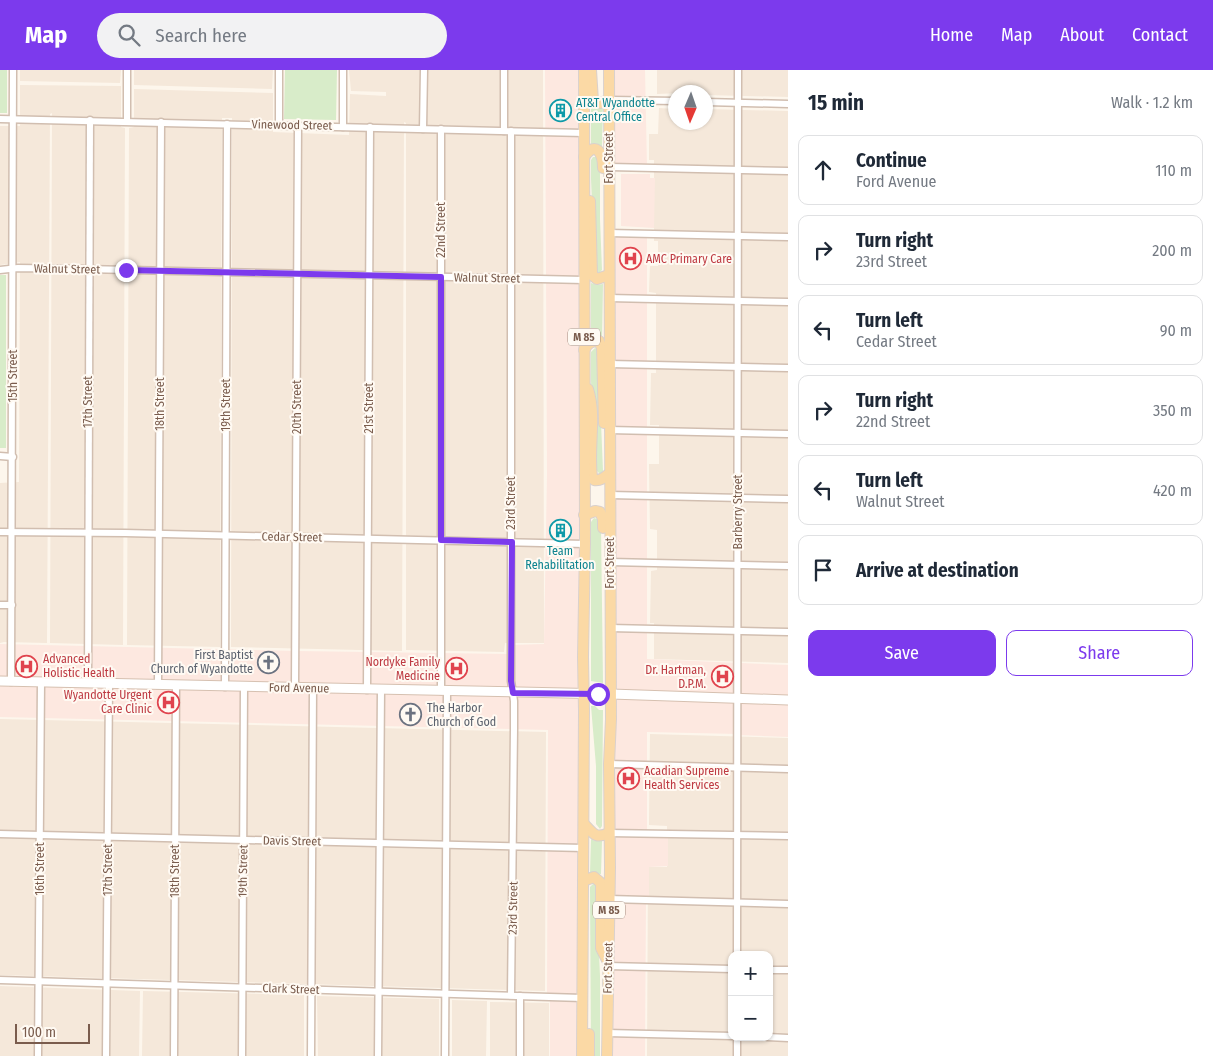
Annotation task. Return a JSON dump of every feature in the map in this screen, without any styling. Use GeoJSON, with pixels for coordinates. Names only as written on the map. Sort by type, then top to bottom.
{"type":"FeatureCollection","features":[{"type":"Feature","properties":{"kind":"main road","name":"Fort Street"},"geometry":{"type":"LineString","coordinates":[[582,1056],[584,694],[582,610],[585,544],[584,70]]}},
{"type":"Feature","properties":{"kind":"main road"},"geometry":{"type":"LineString","coordinates":[[591,70],[593,101],[600,103],[609,100]]}},
{"type":"Feature","properties":{"kind":"main road","name":"Fort Street"},"geometry":{"type":"LineString","coordinates":[[606,1056],[611,694],[609,70]]}},
{"type":"Feature","properties":{"kind":"main road"},"geometry":{"type":"LineString","coordinates":[[584,157],[587,153],[594,150],[599,151],[602,155],[603,218],[609,248]]}},
{"type":"Feature","properties":{"kind":"main road"},"geometry":{"type":"LineString","coordinates":[[584,170],[591,203],[592,275],[597,279],[609,275]]}},
{"type":"Feature","properties":{"kind":"main road"},"geometry":{"type":"LineString","coordinates":[[584,350],[588,343],[591,342],[599,342],[602,348],[604,429],[610,451]]}},
{"type":"Feature","properties":{"kind":"main road"},"geometry":{"type":"LineString","coordinates":[[584,378],[591,397],[592,477],[598,481],[610,473]]}},
{"type":"Feature","properties":{"kind":"main road"},"geometry":{"type":"LineString","coordinates":[[584,515],[597,511],[602,515],[604,580],[610,606]]}},
{"type":"Feature","properties":{"kind":"main road","name":"Ford Avenue"},"geometry":{"type":"LineString","coordinates":[[0,681],[444,692],[611,694],[788,700]]}},
{"type":"Feature","properties":{"kind":"main road"},"geometry":{"type":"LineString","coordinates":[[584,824],[597,836],[609,833]]}},
{"type":"Feature","properties":{"kind":"main road"},"geometry":{"type":"LineString","coordinates":[[584,881],[594,877],[601,883],[601,948],[608,964]]}},
{"type":"Feature","properties":{"kind":"main road"},"geometry":{"type":"LineString","coordinates":[[583,1000],[589,1014],[589,1056]]}},
{"type":"Feature","properties":{"kind":"street","name":"15th Street"},"geometry":{"type":"LineString","coordinates":[[11,682],[14,70]]}},
{"type":"Feature","properties":{"kind":"street"},"geometry":{"type":"LineString","coordinates":[[127,121],[128,70]]}},
{"type":"Feature","properties":{"kind":"street"},"geometry":{"type":"LineString","coordinates":[[279,70],[279,125]]}},
{"type":"Feature","properties":{"kind":"street"},"geometry":{"type":"LineString","coordinates":[[343,70],[343,127]]}},
{"type":"Feature","properties":{"kind":"street"},"geometry":{"type":"LineString","coordinates":[[423,129],[424,70]]}},
{"type":"Feature","properties":{"kind":"street"},"geometry":{"type":"LineString","coordinates":[[504,70],[504,131]]}},
{"type":"Feature","properties":{"kind":"street","name":"Barberry Street"},"geometry":{"type":"LineString","coordinates":[[737,951],[738,70]]}},
{"type":"Feature","properties":{"kind":"street"},"geometry":{"type":"LineString","coordinates":[[609,100],[668,101]]}},
{"type":"Feature","properties":{"kind":"street"},"geometry":{"type":"LineString","coordinates":[[713,102],[788,104]]}},
{"type":"Feature","properties":{"kind":"street","name":"Vinewood Street"},"geometry":{"type":"LineString","coordinates":[[0,119],[584,133]]}},
{"type":"Feature","properties":{"kind":"street","name":"17th Street"},"geometry":{"type":"LineString","coordinates":[[88,683],[90,120]]}},
{"type":"Feature","properties":{"kind":"street","name":"18th Street"},"geometry":{"type":"LineString","coordinates":[[158,685],[161,122]]}},
{"type":"Feature","properties":{"kind":"street","name":"19th Street"},"geometry":{"type":"LineString","coordinates":[[226,686],[227,124]]}},
{"type":"Feature","properties":{"kind":"street","name":"20th Street"},"geometry":{"type":"LineString","coordinates":[[295,688],[298,126]]}},
{"type":"Feature","properties":{"kind":"street","name":"21st Street"},"geometry":{"type":"LineString","coordinates":[[367,690],[370,127]]}},
{"type":"Feature","properties":{"kind":"street","name":"22nd Street"},"geometry":{"type":"LineString","coordinates":[[441,129],[441,540],[446,844],[445,1056]]}},
{"type":"Feature","properties":{"kind":"street","name":"23rd Street"},"geometry":{"type":"LineString","coordinates":[[511,131],[511,681],[514,728],[511,995]]}},
{"type":"Feature","properties":{"kind":"street"},"geometry":{"type":"LineString","coordinates":[[610,167],[788,171]]}},
{"type":"Feature","properties":{"kind":"street"},"geometry":{"type":"LineString","coordinates":[[609,232],[788,237]]}},
{"type":"Feature","properties":{"kind":"street","name":"Walnut Street"},"geometry":{"type":"LineString","coordinates":[[0,270],[89,269],[584,280]]}},
{"type":"Feature","properties":{"kind":"street"},"geometry":{"type":"LineString","coordinates":[[609,298],[788,302]]}},
{"type":"Feature","properties":{"kind":"street"},"geometry":{"type":"LineString","coordinates":[[610,364],[788,368]]}},
{"type":"Feature","properties":{"kind":"street"},"geometry":{"type":"LineString","coordinates":[[609,430],[788,434]]}},
{"type":"Feature","properties":{"kind":"street"},"geometry":{"type":"LineString","coordinates":[[0,456],[12,457]]}},
{"type":"Feature","properties":{"kind":"street"},"geometry":{"type":"LineString","coordinates":[[610,495],[788,499]]}},
{"type":"Feature","properties":{"kind":"street","name":"Cedar Street"},"geometry":{"type":"LineString","coordinates":[[0,532],[88,532],[585,544]]}},
{"type":"Feature","properties":{"kind":"street"},"geometry":{"type":"LineString","coordinates":[[610,562],[788,566]]}},
{"type":"Feature","properties":{"kind":"street"},"geometry":{"type":"LineString","coordinates":[[0,605],[12,605]]}},
{"type":"Feature","properties":{"kind":"street"},"geometry":{"type":"LineString","coordinates":[[610,628],[788,632]]}},
{"type":"Feature","properties":{"kind":"street","name":"16th Street"},"geometry":{"type":"LineString","coordinates":[[38,1056],[41,682]]}},
{"type":"Feature","properties":{"kind":"street","name":"17th Street"},"geometry":{"type":"LineString","coordinates":[[106,1056],[109,684]]}},
{"type":"Feature","properties":{"kind":"street","name":"18th Street"},"geometry":{"type":"LineString","coordinates":[[174,1056],[176,685]]}},
{"type":"Feature","properties":{"kind":"street","name":"19th Street"},"geometry":{"type":"LineString","coordinates":[[242,1056],[244,687]]}},
{"type":"Feature","properties":{"kind":"street"},"geometry":{"type":"LineString","coordinates":[[311,1056],[313,688]]}},
{"type":"Feature","properties":{"kind":"street"},"geometry":{"type":"LineString","coordinates":[[378,1056],[381,690]]}},
{"type":"Feature","properties":{"kind":"street"},"geometry":{"type":"LineString","coordinates":[[609,764],[788,769]]}},
{"type":"Feature","properties":{"kind":"street"},"geometry":{"type":"LineString","coordinates":[[609,833],[788,836]]}},
{"type":"Feature","properties":{"kind":"street","name":"Davis Street"},"geometry":{"type":"LineString","coordinates":[[0,834],[584,848]]}},
{"type":"Feature","properties":{"kind":"street"},"geometry":{"type":"LineString","coordinates":[[609,899],[788,904]]}},
{"type":"Feature","properties":{"kind":"street"},"geometry":{"type":"LineString","coordinates":[[608,964],[728,969]]}},
{"type":"Feature","properties":{"kind":"street"},"geometry":{"type":"LineString","coordinates":[[773,970],[788,970]]}},
{"type":"Feature","properties":{"kind":"street","name":"Clark Street"},"geometry":{"type":"LineString","coordinates":[[0,980],[511,995],[583,1000]]}},
{"type":"Feature","properties":{"kind":"street"},"geometry":{"type":"LineString","coordinates":[[520,996],[520,1056]]}},
{"type":"Feature","properties":{"kind":"street"},"geometry":{"type":"LineString","coordinates":[[607,1033],[728,1036]]}},
{"type":"Feature","properties":{"kind":"street"},"geometry":{"type":"LineString","coordinates":[[773,1037],[788,1038]]}},
{"type":"Feature","properties":{"kind":"street"},"geometry":{"type":"LineString","coordinates":[[737,1041],[737,1056]]}},
{"type":"Feature","properties":{"kind":"shaded area"},"geometry":{"type":"Polygon","coordinates":[[[20,70],[121,70],[120,83],[20,81],[20,70]]]}},
{"type":"Feature","properties":{"kind":"shaded area"},"geometry":{"type":"Polygon","coordinates":[[[134,70],[273,70],[272,89],[134,85],[134,70]]]}},
{"type":"Feature","properties":{"kind":"shaded area"},"geometry":{"type":"Polygon","coordinates":[[[349,70],[543,70],[544,643],[505,643],[504,652],[406,650],[406,123],[404,122],[402,651],[231,647],[232,118],[222,118],[220,647],[127,645],[129,128],[134,127],[134,89],[273,93],[273,132],[349,135],[350,94],[386,96],[386,92],[351,91],[349,70]]]}},
{"type":"Feature","properties":{"kind":"shaded area"},"geometry":{"type":"Polygon","coordinates":[[[545,70],[584,70],[582,1056],[550,1056],[550,997],[547,997],[548,730],[0,717],[0,644],[511,654],[512,645],[544,644],[547,474],[545,70]]]}},
{"type":"Feature","properties":{"kind":"shaded area"},"geometry":{"type":"Polygon","coordinates":[[[609,70],[645,70],[647,168],[610,167],[609,70]]]}},
{"type":"Feature","properties":{"kind":"shaded area"},"geometry":{"type":"Polygon","coordinates":[[[657,70],[788,70],[788,97],[713,95],[713,85],[668,85],[668,94],[657,94],[657,70]]]}},
{"type":"Feature","properties":{"kind":"shaded area"},"geometry":{"type":"Polygon","coordinates":[[[20,85],[121,86],[121,127],[125,128],[123,645],[50,643],[52,113],[50,114],[47,643],[0,643],[0,483],[19,482],[20,262],[0,265],[0,126],[20,126],[20,85]]]}},
{"type":"Feature","properties":{"kind":"shaded area"},"geometry":{"type":"Polygon","coordinates":[[[659,108],[668,109],[668,130],[713,130],[713,109],[788,111],[788,663],[654,659],[654,623],[650,623],[651,571],[657,570],[657,530],[650,529],[649,464],[659,464],[659,425],[650,425],[651,373],[656,373],[656,293],[649,292],[650,266],[658,266],[658,241],[654,241],[654,160],[649,160],[649,134],[658,134],[659,108]]]}},
{"type":"Feature","properties":{"kind":"shaded area"},"geometry":{"type":"Polygon","coordinates":[[[621,174],[650,174],[650,178],[655,178],[654,228],[621,226],[621,174]]]}},
{"type":"Feature","properties":{"kind":"shaded area"},"geometry":{"type":"Polygon","coordinates":[[[609,233],[647,233],[647,659],[788,665],[788,737],[647,732],[647,833],[668,834],[668,866],[649,867],[649,900],[646,900],[645,1056],[607,1056],[609,233]]]}},
{"type":"Feature","properties":{"kind":"shaded area"},"geometry":{"type":"Polygon","coordinates":[[[0,719],[546,732],[545,991],[0,975],[0,719]]]}},
{"type":"Feature","properties":{"kind":"shaded area"},"geometry":{"type":"Polygon","coordinates":[[[650,734],[788,738],[788,1056],[647,1056],[648,867],[667,867],[667,826],[649,825],[650,734]]]}},
{"type":"Feature","properties":{"kind":"shaded area"},"geometry":{"type":"Polygon","coordinates":[[[0,986],[140,991],[139,1056],[0,1056],[0,986]]]}},
{"type":"Feature","properties":{"kind":"shaded area"},"geometry":{"type":"Polygon","coordinates":[[[143,991],[304,995],[304,1056],[142,1056],[143,991]]]}},
{"type":"Feature","properties":{"kind":"shaded area"},"geometry":{"type":"Polygon","coordinates":[[[317,996],[439,999],[439,1056],[318,1056],[317,996]]]}},
{"type":"Feature","properties":{"kind":"shaded area"},"geometry":{"type":"Polygon","coordinates":[[[452,1000],[487,1001],[486,1056],[452,1056],[452,1000]]]}},
{"type":"Feature","properties":{"kind":"shaded area"},"geometry":{"type":"Polygon","coordinates":[[[490,1002],[549,1003],[549,1056],[490,1056],[490,1002]]]}},
{"type":"Feature","properties":{"kind":"green space"},"geometry":{"type":"Polygon","coordinates":[[[0,70],[7,70],[7,113],[0,113],[0,70]]]}},
{"type":"Feature","properties":{"kind":"green space"},"geometry":{"type":"Polygon","coordinates":[[[285,70],[337,70],[336,120],[284,119],[285,70]]]}},
{"type":"Feature","properties":{"kind":"green space"},"geometry":{"type":"Polygon","coordinates":[[[591,106],[595,108],[603,107],[602,147],[591,146],[591,106]]]}},
{"type":"Feature","properties":{"kind":"green space"},"geometry":{"type":"Polygon","coordinates":[[[593,157],[596,157],[600,164],[602,270],[599,273],[595,271],[591,179],[591,160],[593,157]]]}},
{"type":"Feature","properties":{"kind":"green space"},"geometry":{"type":"Polygon","coordinates":[[[0,275],[6,275],[6,448],[0,448],[0,275]]]}},
{"type":"Feature","properties":{"kind":"green space"},"geometry":{"type":"Polygon","coordinates":[[[591,283],[603,284],[602,339],[591,338],[591,283]]]}},
{"type":"Feature","properties":{"kind":"green space"},"geometry":{"type":"Polygon","coordinates":[[[595,348],[598,350],[603,471],[600,474],[595,469],[591,381],[591,352],[595,348]]]}},
{"type":"Feature","properties":{"kind":"green space"},"geometry":{"type":"Polygon","coordinates":[[[594,518],[597,519],[601,527],[603,683],[591,681],[591,522],[594,518]]]}},
{"type":"Feature","properties":{"kind":"green space"},"geometry":{"type":"Polygon","coordinates":[[[591,706],[603,710],[602,826],[600,829],[596,824],[596,766],[591,706]]]}},
{"type":"Feature","properties":{"kind":"green space"},"geometry":{"type":"Polygon","coordinates":[[[591,839],[602,841],[601,874],[590,873],[591,839]]]}},
{"type":"Feature","properties":{"kind":"green space"},"geometry":{"type":"Polygon","coordinates":[[[593,884],[596,885],[600,976],[600,1056],[591,1056],[590,887],[593,884]]]}},
{"type":"Feature","properties":{"kind":"place","name":"AT&T Wyandotte Central Office"},"geometry":{"type":"Point","coordinates":[560,110]}},
{"type":"Feature","properties":{"kind":"place","name":"AMC Primary Care"},"geometry":{"type":"Point","coordinates":[630,259]}},
{"type":"Feature","properties":{"kind":"place","name":"Team Rehabilitation"},"geometry":{"type":"Point","coordinates":[560,530]}},
{"type":"Feature","properties":{"kind":"place","name":"First Baptist Church of Wyandotte"},"geometry":{"type":"Point","coordinates":[269,662]}},
{"type":"Feature","properties":{"kind":"place","name":"Advanced Holistic Health"},"geometry":{"type":"Point","coordinates":[27,666]}},
{"type":"Feature","properties":{"kind":"place","name":"Nordyke Family Medicine"},"geometry":{"type":"Point","coordinates":[456,669]}},
{"type":"Feature","properties":{"kind":"place","name":"Dr. Hartman, D.P.M."},"geometry":{"type":"Point","coordinates":[722,677]}},
{"type":"Feature","properties":{"kind":"place","name":"Wyandotte Urgent Care Clinic"},"geometry":{"type":"Point","coordinates":[168,702]}},
{"type":"Feature","properties":{"kind":"place","name":"The Harbor Church of God"},"geometry":{"type":"Point","coordinates":[411,715]}},
{"type":"Feature","properties":{"kind":"place","name":"Acadian Supreme Health Services"},"geometry":{"type":"Point","coordinates":[628,778]}},
{"type":"Feature","properties":{"kind":"route"},"geometry":{"type":"LineString","coordinates":[[126,270],[441,277],[441,540],[512,542],[511,681],[513,693],[598,694]]}}]}
